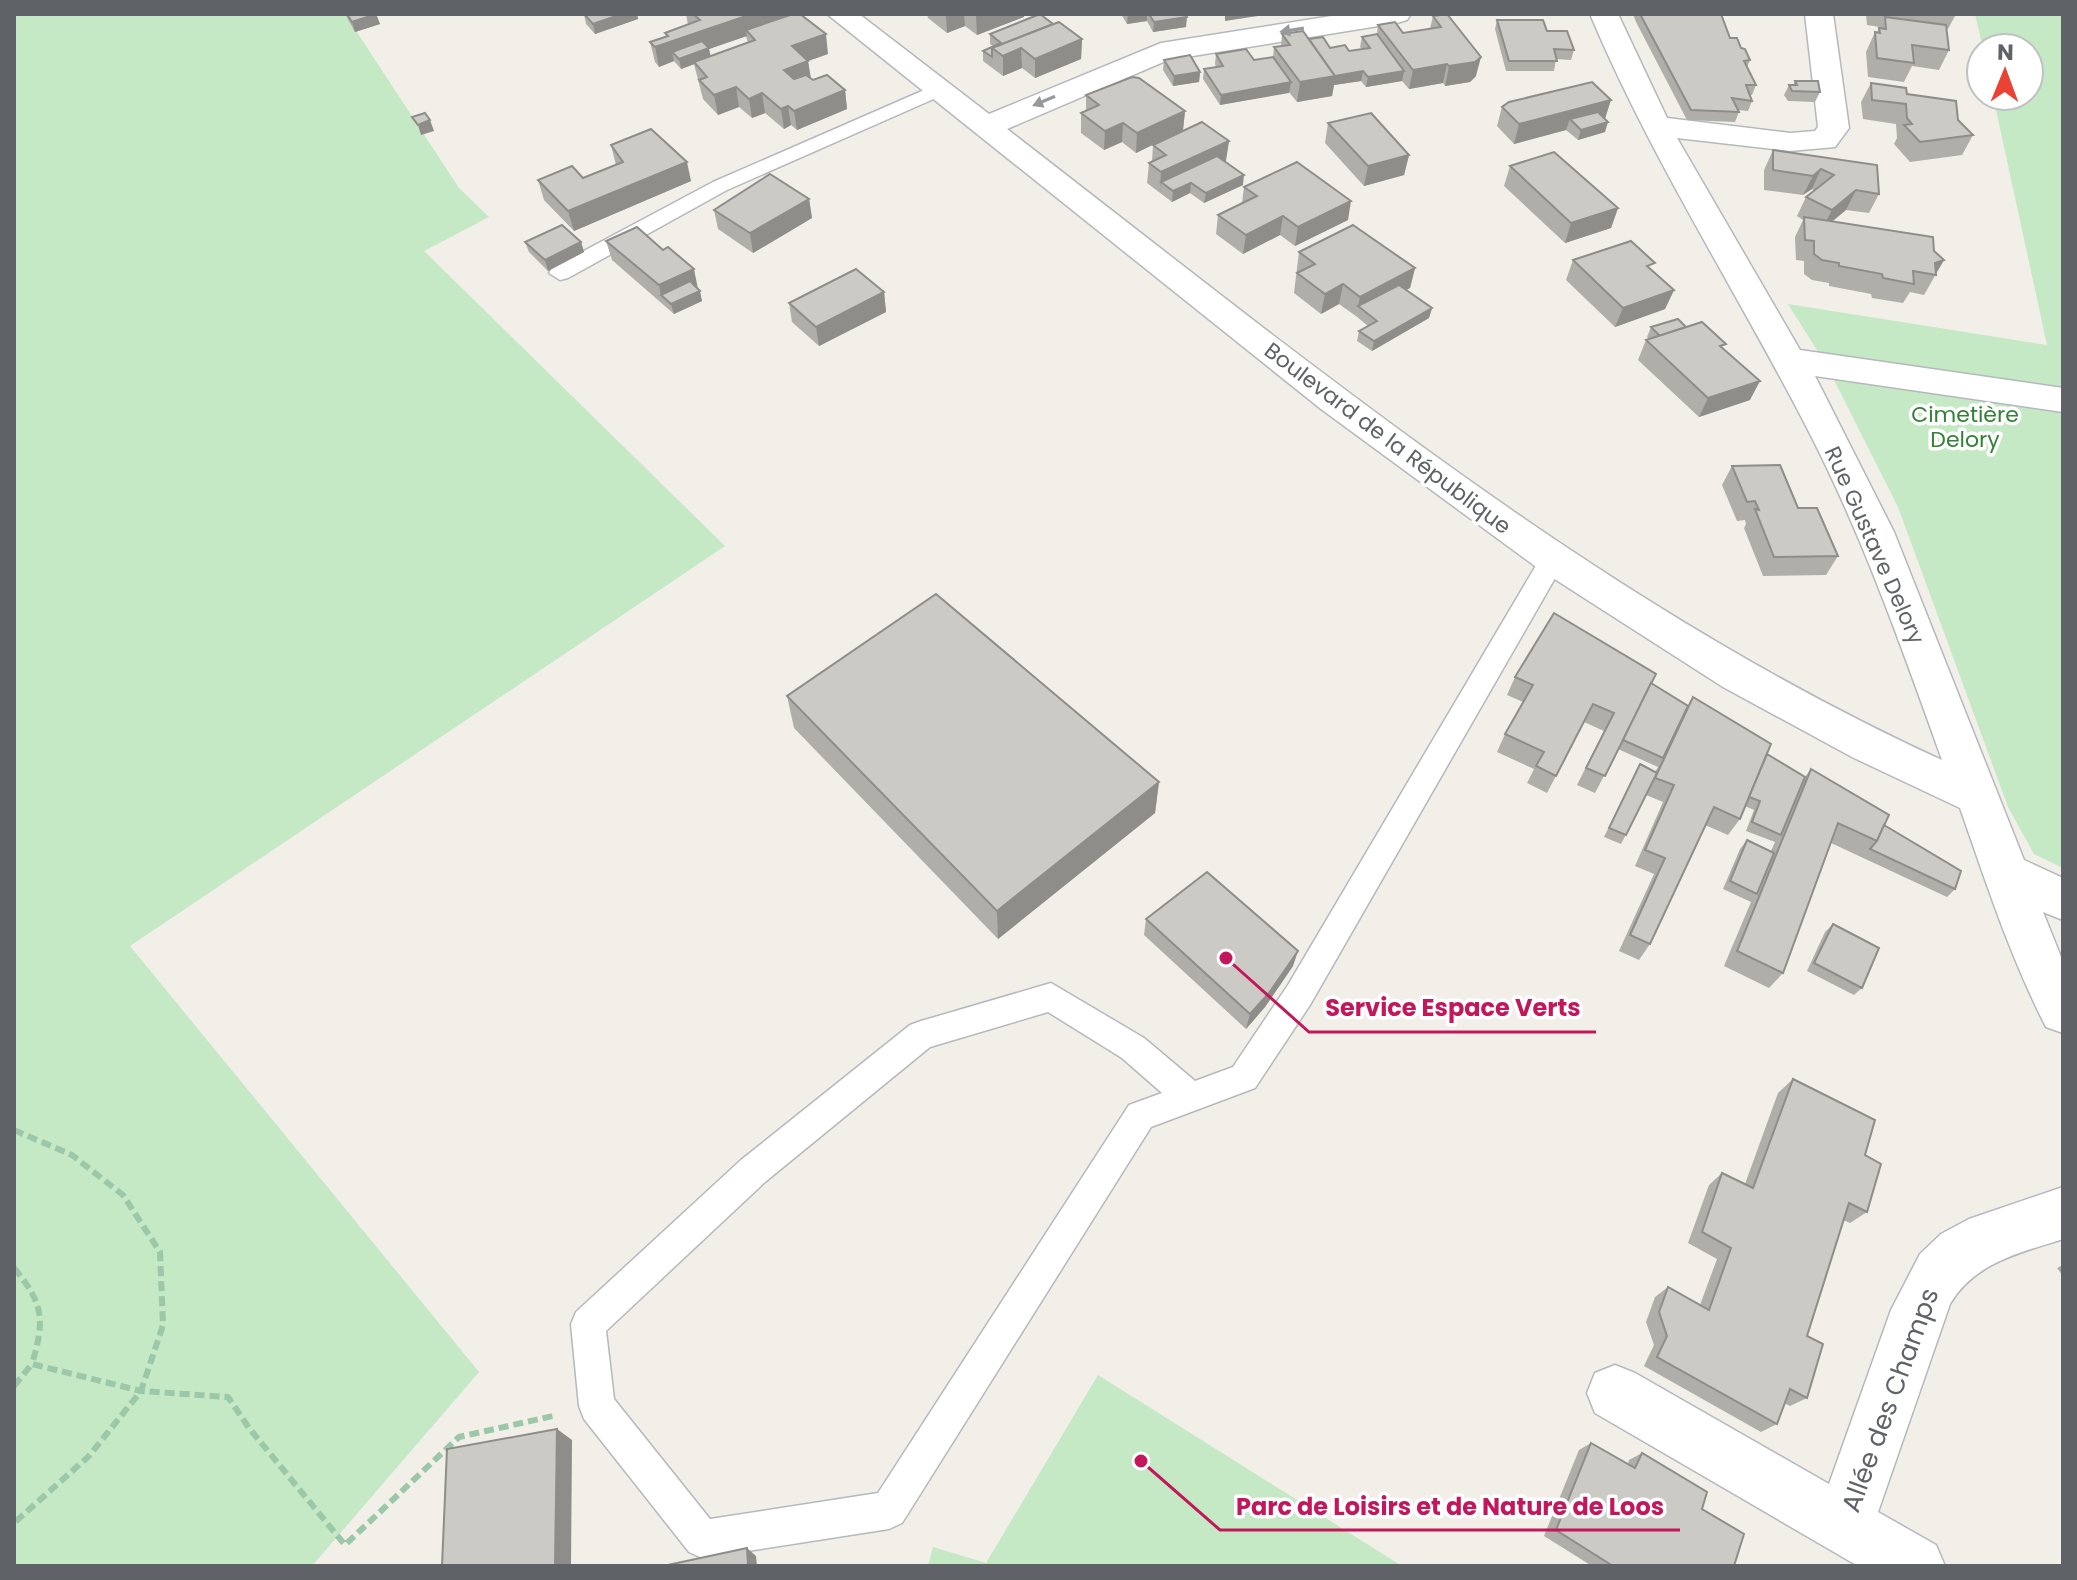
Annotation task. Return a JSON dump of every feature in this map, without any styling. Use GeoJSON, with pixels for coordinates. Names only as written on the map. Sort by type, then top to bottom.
{"type":"FeatureCollection","features":[{"type":"Feature","properties":{"kind":"street","name":"Boulevard de la République"},"geometry":{"type":"LineString","coordinates":[[841,14],[1334,400],[1553,559],[1738,675],[1867,745],[1977,796]]}},
{"type":"Feature","properties":{"kind":"street"},"geometry":{"type":"LineString","coordinates":[[985,127],[1161,52],[1397,14]]}},
{"type":"Feature","properties":{"kind":"street","name":"Rue Gustave Delory"},"geometry":{"type":"LineString","coordinates":[[1604,14],[1633,83],[1856,490],[1977,796],[2029,940],[2063,1011]]}},
{"type":"Feature","properties":{"kind":"street"},"geometry":{"type":"LineString","coordinates":[[1656,126],[1790,142],[1824,140],[1834,128],[1819,14]]}},
{"type":"Feature","properties":{"kind":"street"},"geometry":{"type":"LineString","coordinates":[[1787,360],[2063,400]]}},
{"type":"Feature","properties":{"kind":"street"},"geometry":{"type":"LineString","coordinates":[[2006,873],[2063,900]]}},
{"type":"Feature","properties":{"kind":"street","name":"Allée des Champs"},"geometry":{"type":"LineString","coordinates":[[1844,1525],[1918,1310],[1932,1282],[1948,1262],[1973,1246],[2063,1213]]}},
{"type":"Feature","properties":{"kind":"street","name":"Allée des Champs"},"geometry":{"type":"LineString","coordinates":[[1615,1393],[1915,1566]]}},
{"type":"Feature","properties":{"kind":"lane"},"geometry":{"type":"LineString","coordinates":[[560,273],[720,186],[938,90]]}},
{"type":"Feature","properties":{"kind":"lane"},"geometry":{"type":"LineString","coordinates":[[1192,1098],[1133,1048],[1051,997],[921,1035],[753,1171],[588,1324],[597,1406],[702,1539],[889,1510],[1140,1116],[1192,1098],[1244,1078],[1299,995],[1553,559]]}},
{"type":"Feature","properties":{"kind":"path"},"geometry":{"type":"LineString","coordinates":[[14,1130],[72,1155],[123,1195],[160,1252],[163,1325],[141,1391],[89,1456],[14,1523]]}},
{"type":"Feature","properties":{"kind":"path"},"geometry":{"type":"LineString","coordinates":[[14,1268],[34,1292],[42,1331],[32,1364],[14,1386]]}},
{"type":"Feature","properties":{"kind":"path"},"geometry":{"type":"LineString","coordinates":[[32,1364],[141,1391],[228,1397],[249,1428],[345,1545],[459,1437],[597,1406]]}},
{"type":"Feature","properties":{"kind":"green space"},"geometry":{"type":"Polygon","coordinates":[[[14,14],[345,14],[459,188],[489,217],[424,251],[725,546],[130,946],[479,1372],[312,1566],[14,1566],[14,14]]]}},
{"type":"Feature","properties":{"kind":"green space","name":"Cimetière Delory"},"geometry":{"type":"Polygon","coordinates":[[[1975,14],[2063,14],[2063,868],[2034,854],[2008,807],[1898,507],[1827,366],[1788,304],[2047,345],[1996,112],[2045,112],[2045,32],[1979,32],[1975,14]]]}},
{"type":"Feature","properties":{"kind":"green space"},"geometry":{"type":"Polygon","coordinates":[[[1098,1375],[1402,1566],[928,1566],[933,1547],[986,1563],[1098,1375]]]}},
{"type":"Feature","properties":{"kind":"building"},"geometry":{"type":"Polygon","coordinates":[[[347,14],[376,14],[352,22],[347,14]]]}},
{"type":"Feature","properties":{"kind":"building"},"geometry":{"type":"Polygon","coordinates":[[[584,14],[622,14],[593,24],[584,14]]]}},
{"type":"Feature","properties":{"kind":"building"},"geometry":{"type":"Polygon","coordinates":[[[693,14],[752,14],[655,47],[650,42],[700,20],[693,14]]]}},
{"type":"Feature","properties":{"kind":"building"},"geometry":{"type":"Polygon","coordinates":[[[800,14],[826,34],[792,46],[808,61],[784,70],[794,79],[806,75],[813,80],[827,75],[845,90],[794,111],[788,106],[781,109],[762,93],[749,99],[736,87],[714,95],[699,80],[707,77],[694,62],[755,40],[746,30],[800,14]]]}},
{"type":"Feature","properties":{"kind":"building"},"geometry":{"type":"Polygon","coordinates":[[[1040,14],[1053,24],[992,48],[992,57],[983,51],[1001,43],[990,34],[1040,14]]]}},
{"type":"Feature","properties":{"kind":"building"},"geometry":{"type":"Polygon","coordinates":[[[1149,14],[1186,14],[1187,17],[1154,22],[1149,14]]]}},
{"type":"Feature","properties":{"kind":"building"},"geometry":{"type":"Polygon","coordinates":[[[1447,14],[1481,57],[1475,62],[1413,70],[1378,25],[1395,22],[1403,33],[1441,27],[1433,16],[1447,14]]]}},
{"type":"Feature","properties":{"kind":"building"},"geometry":{"type":"Polygon","coordinates":[[[1640,14],[1721,14],[1730,38],[1737,38],[1750,60],[1744,61],[1756,85],[1746,85],[1752,101],[1732,98],[1739,112],[1691,110],[1640,14]]]}},
{"type":"Feature","properties":{"kind":"building"},"geometry":{"type":"Polygon","coordinates":[[[1885,17],[1946,25],[1949,50],[1912,45],[1914,63],[1877,58],[1875,32],[1880,33],[1879,28],[1886,29],[1885,17]]]}},
{"type":"Feature","properties":{"kind":"building"},"geometry":{"type":"Polygon","coordinates":[[[1497,20],[1543,20],[1547,31],[1567,31],[1574,50],[1554,49],[1557,61],[1509,61],[1497,20]]]}},
{"type":"Feature","properties":{"kind":"building"},"geometry":{"type":"Polygon","coordinates":[[[1059,22],[1082,39],[1035,59],[1021,48],[1003,56],[992,48],[1059,22]]]}},
{"type":"Feature","properties":{"kind":"building"},"geometry":{"type":"Polygon","coordinates":[[[1303,31],[1335,76],[1300,82],[1274,47],[1290,45],[1282,34],[1303,31]]]}},
{"type":"Feature","properties":{"kind":"building"},"geometry":{"type":"Polygon","coordinates":[[[1377,34],[1404,71],[1368,77],[1363,71],[1335,76],[1309,39],[1323,37],[1330,48],[1345,45],[1349,51],[1370,48],[1362,37],[1377,34]]]}},
{"type":"Feature","properties":{"kind":"building"},"geometry":{"type":"Polygon","coordinates":[[[702,41],[709,48],[679,59],[672,52],[702,41]]]}},
{"type":"Feature","properties":{"kind":"building"},"geometry":{"type":"Polygon","coordinates":[[[1246,49],[1254,60],[1273,57],[1291,82],[1221,95],[1204,69],[1223,66],[1216,54],[1246,49]]]}},
{"type":"Feature","properties":{"kind":"building"},"geometry":{"type":"Polygon","coordinates":[[[1190,55],[1200,72],[1174,76],[1164,60],[1190,55]]]}},
{"type":"Feature","properties":{"kind":"building"},"geometry":{"type":"Polygon","coordinates":[[[1132,77],[1139,78],[1185,111],[1137,133],[1123,123],[1105,131],[1081,113],[1099,105],[1086,95],[1132,77]]]}},
{"type":"Feature","properties":{"kind":"building"},"geometry":{"type":"Polygon","coordinates":[[[1795,81],[1818,81],[1820,92],[1792,91],[1789,85],[1797,85],[1795,81]]]}},
{"type":"Feature","properties":{"kind":"building"},"geometry":{"type":"Polygon","coordinates":[[[1592,82],[1611,100],[1519,124],[1502,107],[1509,102],[1592,82]]]}},
{"type":"Feature","properties":{"kind":"building"},"geometry":{"type":"Polygon","coordinates":[[[1871,83],[1906,88],[1907,94],[1956,101],[1958,120],[1973,135],[1920,142],[1904,125],[1912,124],[1907,118],[1906,104],[1872,100],[1871,83]]]}},
{"type":"Feature","properties":{"kind":"building"},"geometry":{"type":"Polygon","coordinates":[[[1598,112],[1608,122],[1581,130],[1570,119],[1598,112]]]}},
{"type":"Feature","properties":{"kind":"building"},"geometry":{"type":"Polygon","coordinates":[[[425,113],[430,120],[418,125],[412,117],[425,113]]]}},
{"type":"Feature","properties":{"kind":"building"},"geometry":{"type":"Polygon","coordinates":[[[1371,113],[1409,155],[1368,166],[1328,123],[1371,113]]]}},
{"type":"Feature","properties":{"kind":"building"},"geometry":{"type":"Polygon","coordinates":[[[1202,122],[1229,141],[1161,172],[1149,163],[1166,155],[1153,145],[1202,122]]]}},
{"type":"Feature","properties":{"kind":"building"},"geometry":{"type":"Polygon","coordinates":[[[651,129],[687,162],[568,211],[538,180],[572,166],[583,178],[623,162],[611,145],[651,129]]]}},
{"type":"Feature","properties":{"kind":"building"},"geometry":{"type":"Polygon","coordinates":[[[1773,150],[1877,165],[1879,194],[1856,190],[1832,210],[1806,197],[1834,175],[1821,169],[1813,176],[1773,170],[1773,150]]]}},
{"type":"Feature","properties":{"kind":"building"},"geometry":{"type":"Polygon","coordinates":[[[1554,152],[1618,208],[1571,223],[1510,166],[1554,152]]]}},
{"type":"Feature","properties":{"kind":"building"},"geometry":{"type":"Polygon","coordinates":[[[1217,156],[1244,175],[1206,193],[1191,183],[1173,191],[1161,182],[1217,156]]]}},
{"type":"Feature","properties":{"kind":"building"},"geometry":{"type":"Polygon","coordinates":[[[1297,162],[1351,201],[1298,227],[1283,216],[1246,235],[1218,215],[1257,196],[1244,187],[1297,162]]]}},
{"type":"Feature","properties":{"kind":"building"},"geometry":{"type":"Polygon","coordinates":[[[770,174],[809,199],[750,233],[714,210],[770,174]]]}},
{"type":"Feature","properties":{"kind":"building"},"geometry":{"type":"Polygon","coordinates":[[[1804,217],[1933,237],[1934,251],[1944,260],[1935,263],[1936,275],[1913,271],[1914,284],[1839,266],[1839,263],[1822,260],[1814,254],[1814,241],[1805,240],[1804,217]]]}},
{"type":"Feature","properties":{"kind":"building"},"geometry":{"type":"Polygon","coordinates":[[[562,225],[581,242],[545,260],[525,242],[562,225]]]}},
{"type":"Feature","properties":{"kind":"building"},"geometry":{"type":"Polygon","coordinates":[[[1353,225],[1415,268],[1360,297],[1343,284],[1325,294],[1297,273],[1315,264],[1299,252],[1353,225]]]}},
{"type":"Feature","properties":{"kind":"building"},"geometry":{"type":"Polygon","coordinates":[[[637,227],[663,250],[668,247],[694,269],[659,285],[606,241],[637,227]]]}},
{"type":"Feature","properties":{"kind":"building"},"geometry":{"type":"Polygon","coordinates":[[[1631,241],[1655,263],[1647,266],[1674,290],[1623,308],[1573,260],[1631,241]]]}},
{"type":"Feature","properties":{"kind":"building"},"geometry":{"type":"Polygon","coordinates":[[[856,269],[884,292],[816,327],[789,303],[856,269]]]}},
{"type":"Feature","properties":{"kind":"building"},"geometry":{"type":"Polygon","coordinates":[[[690,281],[700,291],[671,304],[661,295],[690,281]]]}},
{"type":"Feature","properties":{"kind":"building"},"geometry":{"type":"Polygon","coordinates":[[[1399,285],[1432,308],[1374,341],[1359,331],[1377,321],[1358,306],[1399,285]]]}},
{"type":"Feature","properties":{"kind":"building"},"geometry":{"type":"Polygon","coordinates":[[[1678,319],[1686,327],[1660,336],[1651,327],[1678,319]]]}},
{"type":"Feature","properties":{"kind":"building"},"geometry":{"type":"Polygon","coordinates":[[[1702,322],[1726,344],[1720,346],[1760,381],[1708,398],[1646,340],[1702,322]]]}},
{"type":"Feature","properties":{"kind":"building"},"geometry":{"type":"Polygon","coordinates":[[[1780,465],[1798,508],[1817,508],[1838,556],[1774,557],[1755,509],[1759,510],[1755,501],[1747,502],[1732,466],[1780,465]]]}},
{"type":"Feature","properties":{"kind":"building"},"geometry":{"type":"Polygon","coordinates":[[[936,594],[1159,782],[997,911],[787,696],[936,594]]]}},
{"type":"Feature","properties":{"kind":"building"},"geometry":{"type":"Polygon","coordinates":[[[1554,613],[1656,674],[1605,776],[1586,768],[1614,713],[1593,704],[1556,776],[1536,766],[1544,752],[1505,734],[1533,685],[1515,677],[1554,613]]]}},
{"type":"Feature","properties":{"kind":"building"},"geometry":{"type":"Polygon","coordinates":[[[1651,683],[1688,706],[1663,758],[1623,740],[1651,683]]]}},
{"type":"Feature","properties":{"kind":"building"},"geometry":{"type":"Polygon","coordinates":[[[1693,697],[1771,744],[1740,819],[1714,807],[1650,944],[1630,935],[1665,858],[1645,850],[1674,785],[1655,778],[1693,697]]]}},
{"type":"Feature","properties":{"kind":"building"},"geometry":{"type":"Polygon","coordinates":[[[1767,754],[1805,777],[1781,835],[1752,822],[1760,801],[1749,797],[1767,754]]]}},
{"type":"Feature","properties":{"kind":"building"},"geometry":{"type":"Polygon","coordinates":[[[1640,764],[1657,773],[1626,835],[1609,828],[1640,764]]]}},
{"type":"Feature","properties":{"kind":"building"},"geometry":{"type":"Polygon","coordinates":[[[1811,769],[1889,815],[1877,841],[1838,823],[1783,973],[1737,951],[1811,769]]]}},
{"type":"Feature","properties":{"kind":"building"},"geometry":{"type":"Polygon","coordinates":[[[1884,825],[1961,871],[1955,889],[1870,849],[1884,825]]]}},
{"type":"Feature","properties":{"kind":"building"},"geometry":{"type":"Polygon","coordinates":[[[1747,840],[1774,853],[1757,894],[1730,881],[1747,840]]]}},
{"type":"Feature","properties":{"kind":"building"},"geometry":{"type":"Polygon","coordinates":[[[1207,872],[1298,951],[1250,1014],[1146,919],[1207,872]]]}},
{"type":"Feature","properties":{"kind":"building"},"geometry":{"type":"Polygon","coordinates":[[[1833,924],[1879,948],[1862,988],[1814,963],[1833,924]]]}},
{"type":"Feature","properties":{"kind":"building"},"geometry":{"type":"Polygon","coordinates":[[[1793,1079],[1875,1120],[1865,1155],[1881,1164],[1867,1212],[1849,1203],[1807,1336],[1823,1344],[1807,1398],[1790,1389],[1777,1424],[1657,1357],[1667,1336],[1659,1312],[1668,1287],[1709,1310],[1731,1248],[1702,1232],[1722,1173],[1753,1188],[1793,1079]]]}},
{"type":"Feature","properties":{"kind":"building"},"geometry":{"type":"Polygon","coordinates":[[[557,1429],[555,1566],[442,1566],[447,1449],[557,1429]]]}},
{"type":"Feature","properties":{"kind":"building"},"geometry":{"type":"Polygon","coordinates":[[[1591,1443],[1635,1468],[1642,1453],[1707,1492],[1702,1509],[1744,1534],[1734,1566],[1613,1566],[1556,1530],[1591,1443]]]}},
{"type":"Feature","properties":{"kind":"building"},"geometry":{"type":"Polygon","coordinates":[[[747,1548],[748,1566],[663,1566],[747,1548]]]}},
{"type":"Feature","properties":{"kind":"place","name":"Service Espace Verts"},"geometry":{"type":"Point","coordinates":[1226,958]}},
{"type":"Feature","properties":{"kind":"place","name":"Parc de Loisirs et de Nature de Loos"},"geometry":{"type":"Point","coordinates":[1141,1461]}}]}
